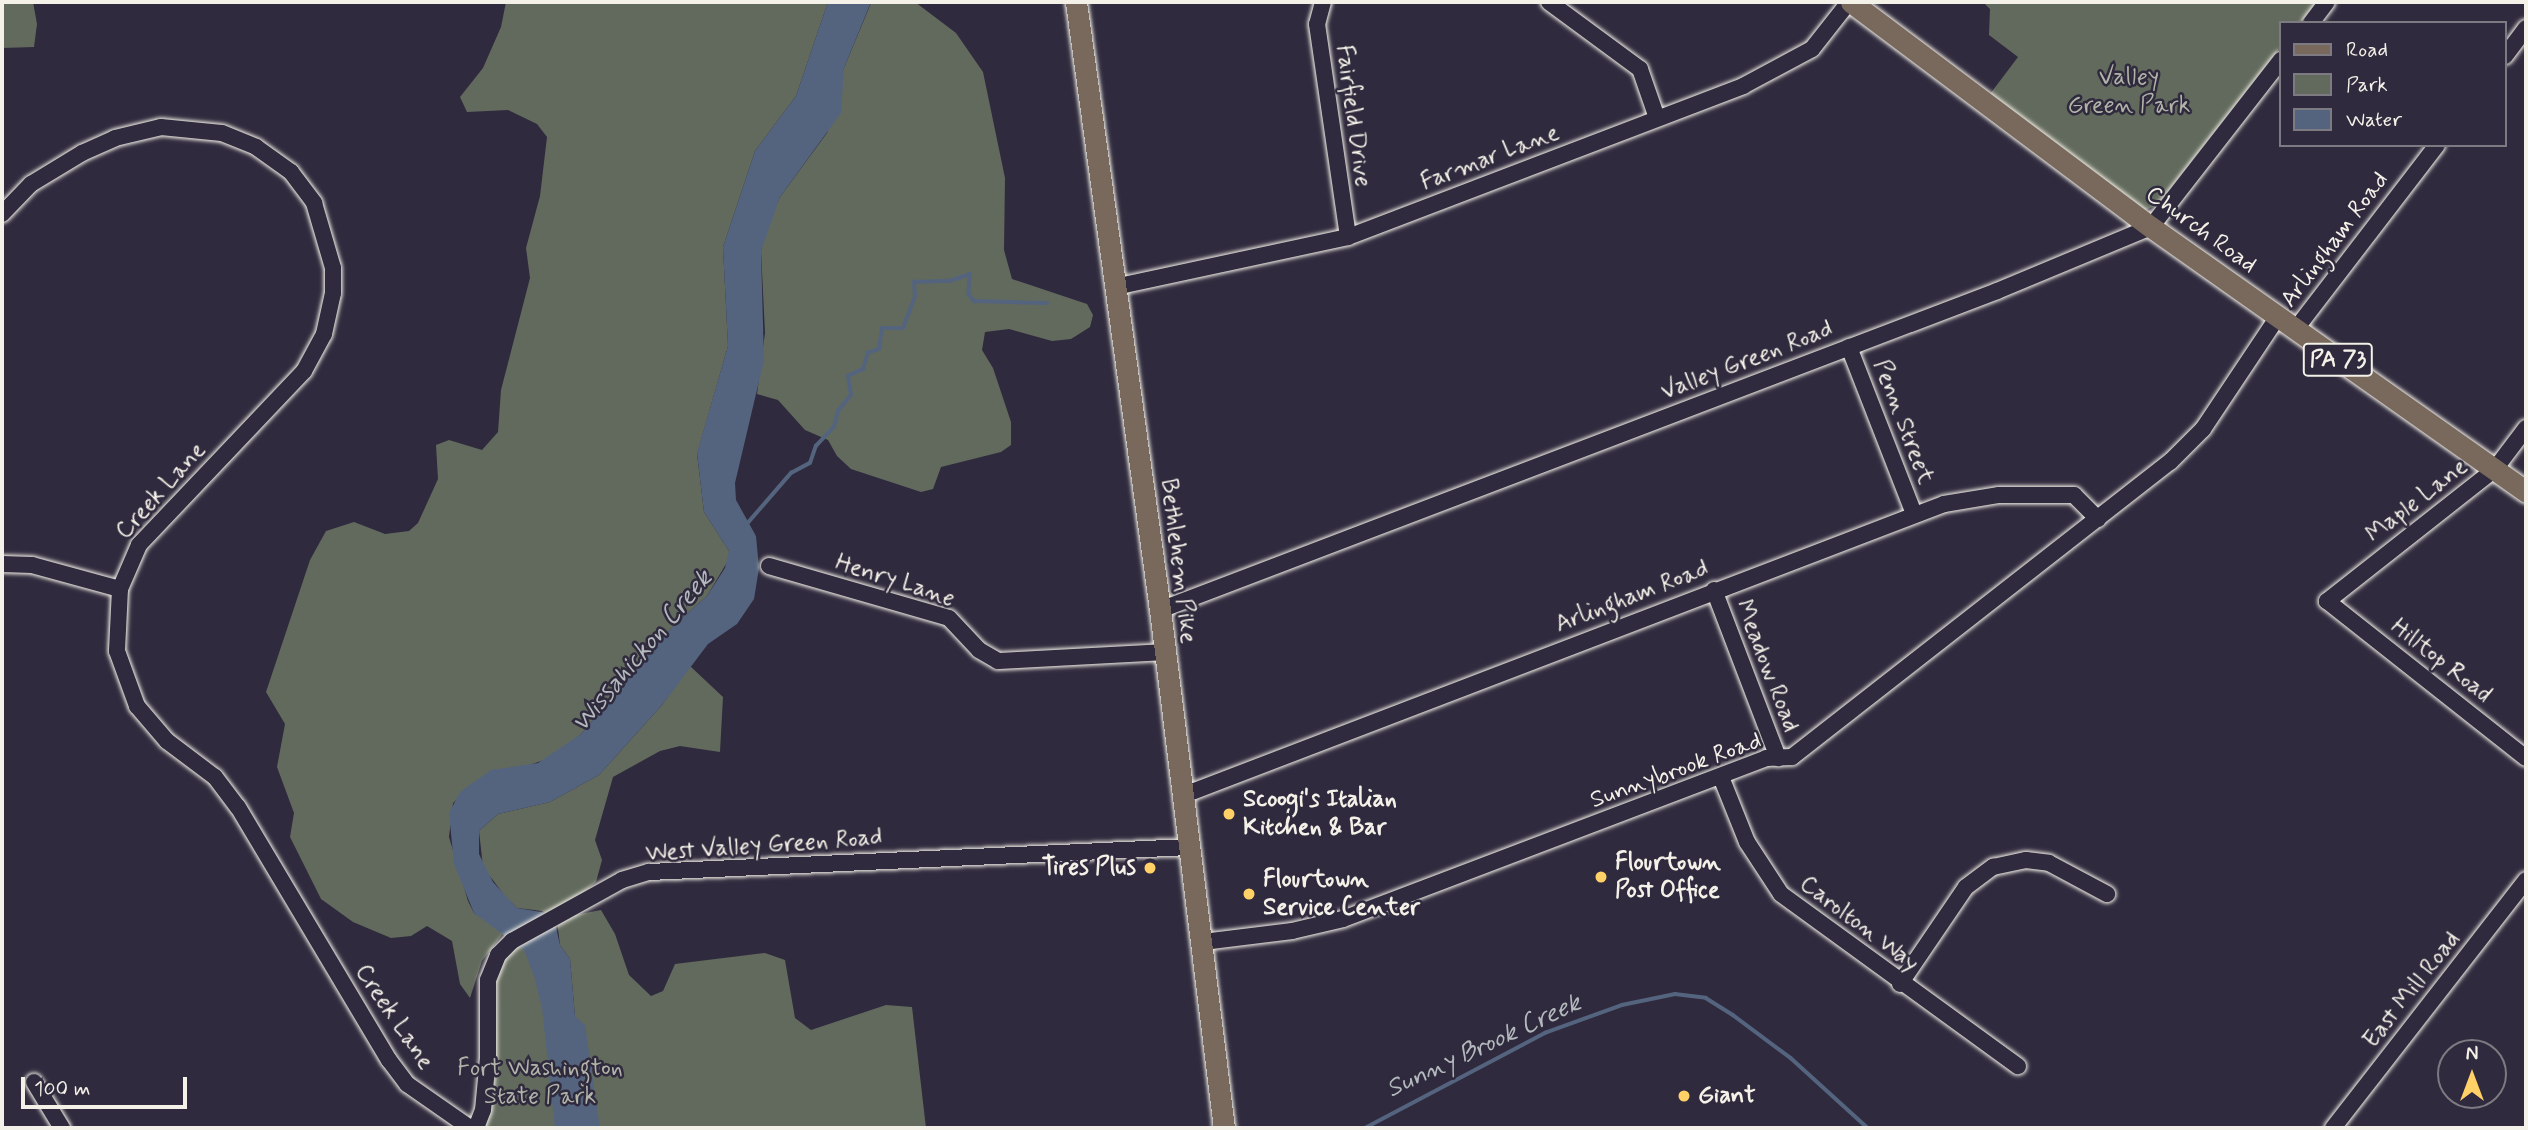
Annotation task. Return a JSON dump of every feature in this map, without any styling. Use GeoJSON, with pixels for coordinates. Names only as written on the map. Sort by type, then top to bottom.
{"type":"FeatureCollection","features":[{"type":"Feature","properties":{"kind":"main road","name":"Bethlehem Pike"},"geometry":{"type":"LineString","coordinates":[[1076,2],[1160,610],[1163,652],[1203,942],[1224,1128]]}},
{"type":"Feature","properties":{"kind":"main road","name":"Church Road"},"geometry":{"type":"LineString","coordinates":[[1850,2],[2151,227],[2526,492]]}},
{"type":"Feature","properties":{"kind":"street","name":"Fairfield Drive"},"geometry":{"type":"LineString","coordinates":[[1323,2],[1317,24],[1348,237]]}},
{"type":"Feature","properties":{"kind":"street"},"geometry":{"type":"LineString","coordinates":[[1549,2],[1640,69],[1657,118]]}},
{"type":"Feature","properties":{"kind":"street","name":"Farmar Lane"},"geometry":{"type":"LineString","coordinates":[[1115,287],[1348,237],[1743,86],[1812,49],[1850,2]]}},
{"type":"Feature","properties":{"kind":"street"},"geometry":{"type":"LineString","coordinates":[[2313,21],[2327,2]]}},
{"type":"Feature","properties":{"kind":"street"},"geometry":{"type":"LineString","coordinates":[[2507,52],[2526,28]]}},
{"type":"Feature","properties":{"kind":"street"},"geometry":{"type":"LineString","coordinates":[[2151,227],[2280,61]]}},
{"type":"Feature","properties":{"kind":"street","name":"Creek Lane"},"geometry":{"type":"LineString","coordinates":[[2,214],[31,184],[82,153],[138,131],[183,126],[232,135],[256,147],[291,172],[324,226],[333,293],[324,334],[310,362],[151,530],[131,559],[120,589],[117,651],[137,706],[167,741],[222,785],[395,1068],[407,1084],[473,1128]]}},
{"type":"Feature","properties":{"kind":"street","name":"Arlingham Road"},"geometry":{"type":"LineString","coordinates":[[2295,330],[2435,147]]}},
{"type":"Feature","properties":{"kind":"street","name":"Valley Green Road"},"geometry":{"type":"LineString","coordinates":[[1160,610],[1849,347],[2151,227]]}},
{"type":"Feature","properties":{"kind":"street","name":"Arlingham Road"},"geometry":{"type":"LineString","coordinates":[[2134,492],[2203,429],[2277,318]]}},
{"type":"Feature","properties":{"kind":"street","name":"Penn Street"},"geometry":{"type":"LineString","coordinates":[[1849,347],[1914,514]]}},
{"type":"Feature","properties":{"kind":"street","name":"Maple Lane"},"geometry":{"type":"LineString","coordinates":[[2327,601],[2495,469],[2526,428]]}},
{"type":"Feature","properties":{"kind":"street","name":"Sunnybrook Road"},"geometry":{"type":"LineString","coordinates":[[1203,942],[1292,931],[1343,919],[1766,758],[1792,757],[2134,492]]}},
{"type":"Feature","properties":{"kind":"street","name":"Arlingham Road"},"geometry":{"type":"LineString","coordinates":[[1184,795],[1914,514],[1984,496],[2074,495],[2098,519]]}},
{"type":"Feature","properties":{"kind":"street"},"geometry":{"type":"LineString","coordinates":[[2,564],[32,565],[120,589]]}},
{"type":"Feature","properties":{"kind":"street","name":"Henry Lane"},"geometry":{"type":"LineString","coordinates":[[769,566],[949,618],[979,650],[998,661],[1163,652]]}},
{"type":"Feature","properties":{"kind":"street","name":"Meadow Road"},"geometry":{"type":"LineString","coordinates":[[1714,590],[1778,758]]}},
{"type":"Feature","properties":{"kind":"street","name":"Hilltop Road"},"geometry":{"type":"LineString","coordinates":[[2327,601],[2526,758]]}},
{"type":"Feature","properties":{"kind":"street","name":"Carolton Way"},"geometry":{"type":"LineString","coordinates":[[1721,777],[1743,832],[1771,883],[1804,913],[2018,1066]]}},
{"type":"Feature","properties":{"kind":"street","name":"West Valley Green Road"},"geometry":{"type":"LineString","coordinates":[[473,1128],[483,1110],[488,1058],[488,979],[498,955],[512,941],[622,880],[649,872],[1190,847]]}},
{"type":"Feature","properties":{"kind":"street"},"geometry":{"type":"LineString","coordinates":[[1900,984],[1966,887],[1993,867],[2026,860],[2049,863],[2107,894]]}},
{"type":"Feature","properties":{"kind":"street","name":"East Mill Road"},"geometry":{"type":"LineString","coordinates":[[2333,1128],[2525,886]]}},
{"type":"Feature","properties":{"kind":"street"},"geometry":{"type":"LineString","coordinates":[[34,1082],[62,1128]]}},
{"type":"Feature","properties":{"kind":"green space"},"geometry":{"type":"Polygon","coordinates":[[[2,2],[33,2],[37,24],[34,47],[2,48],[2,2]]]}},
{"type":"Feature","properties":{"kind":"green space"},"geometry":{"type":"Polygon","coordinates":[[[506,2],[828,2],[796,96],[755,151],[723,247],[728,346],[697,454],[704,512],[729,551],[729,559],[707,596],[674,625],[581,734],[553,757],[473,784],[453,803],[449,837],[468,901],[474,913],[504,932],[482,961],[470,998],[460,984],[452,941],[427,926],[411,936],[391,938],[353,922],[321,899],[290,837],[294,813],[277,767],[285,724],[266,692],[310,560],[326,531],[354,522],[385,534],[409,531],[418,523],[438,479],[436,445],[449,440],[482,450],[498,432],[501,390],[530,278],[526,248],[540,196],[547,137],[537,124],[508,110],[467,112],[460,97],[483,68],[501,27],[506,2]]]}},
{"type":"Feature","properties":{"kind":"green space"},"geometry":{"type":"Polygon","coordinates":[[[915,2],[956,33],[983,72],[1005,178],[1004,250],[1012,279],[1087,304],[1093,315],[1090,327],[1071,339],[1052,341],[1009,329],[985,332],[982,350],[993,368],[1011,422],[1011,445],[1001,452],[941,467],[933,489],[921,492],[851,469],[837,456],[828,440],[805,430],[778,400],[757,394],[765,333],[761,251],[768,224],[780,197],[827,133],[844,68],[871,3],[915,2]]]}},
{"type":"Feature","properties":{"kind":"green space","name":"Valley Green Park"},"geometry":{"type":"Polygon","coordinates":[[[1983,2],[2316,2],[2302,21],[2280,21],[2280,47],[2157,205],[2143,211],[1987,98],[2018,57],[1989,35],[1990,9],[1983,2]]]}},
{"type":"Feature","properties":{"kind":"green space","name":"Fort Washington State Park"},"geometry":{"type":"Polygon","coordinates":[[[690,666],[723,697],[720,752],[680,746],[660,751],[613,777],[595,840],[602,860],[596,882],[568,905],[575,915],[601,910],[615,934],[629,975],[651,996],[663,991],[675,964],[765,953],[785,960],[795,1018],[811,1030],[886,1005],[912,1007],[926,1128],[485,1128],[496,1075],[497,958],[533,938],[575,1016],[570,959],[560,945],[557,921],[542,911],[517,908],[505,896],[483,867],[479,831],[498,814],[550,802],[599,775],[662,705],[690,666]]]}},
{"type":"Feature","properties":{"kind":"water"},"geometry":{"type":"Polygon","coordinates":[[[828,2],[871,2],[844,68],[841,113],[780,197],[761,251],[764,360],[735,483],[736,500],[756,536],[759,568],[754,599],[737,624],[708,644],[662,705],[599,775],[550,802],[498,814],[479,831],[479,854],[493,882],[517,908],[553,914],[560,945],[570,959],[575,1016],[585,1025],[600,1128],[555,1128],[542,1008],[534,976],[524,950],[474,913],[454,864],[449,813],[460,792],[491,770],[538,763],[581,734],[674,625],[707,596],[725,568],[729,551],[704,512],[697,453],[728,346],[723,247],[755,151],[796,96],[828,2]]]}},
{"type":"Feature","properties":{"kind":"waterway"},"geometry":{"type":"LineString","coordinates":[[746,525],[791,473],[810,463],[816,446],[834,427],[838,411],[851,395],[848,376],[863,369],[868,353],[879,349],[882,328],[903,328],[915,296],[914,282],[950,281],[970,274],[969,294],[974,301],[1047,303]]}},
{"type":"Feature","properties":{"kind":"waterway","name":"Sunny Brook Creek"},"geometry":{"type":"LineString","coordinates":[[1365,1128],[1545,1033],[1622,1005],[1675,994],[1706,998],[1733,1015],[1791,1058],[1868,1128]]}},
{"type":"Feature","properties":{"kind":"place","name":"Scoogi's Italian Kitchen & Bar"},"geometry":{"type":"Point","coordinates":[1229,814]}},
{"type":"Feature","properties":{"kind":"place","name":"Tires Plus"},"geometry":{"type":"Point","coordinates":[1150,868]}},
{"type":"Feature","properties":{"kind":"place","name":"Flourtown Post Office"},"geometry":{"type":"Point","coordinates":[1601,877]}},
{"type":"Feature","properties":{"kind":"place","name":"Flourtown Service Center"},"geometry":{"type":"Point","coordinates":[1249,894]}},
{"type":"Feature","properties":{"kind":"place","name":"Giant"},"geometry":{"type":"Point","coordinates":[1684,1096]}},
{"type":"Feature","properties":{"kind":"water label","name":"Wissahickon Creek"},"geometry":{"type":"Point","coordinates":[643,652]}}]}
